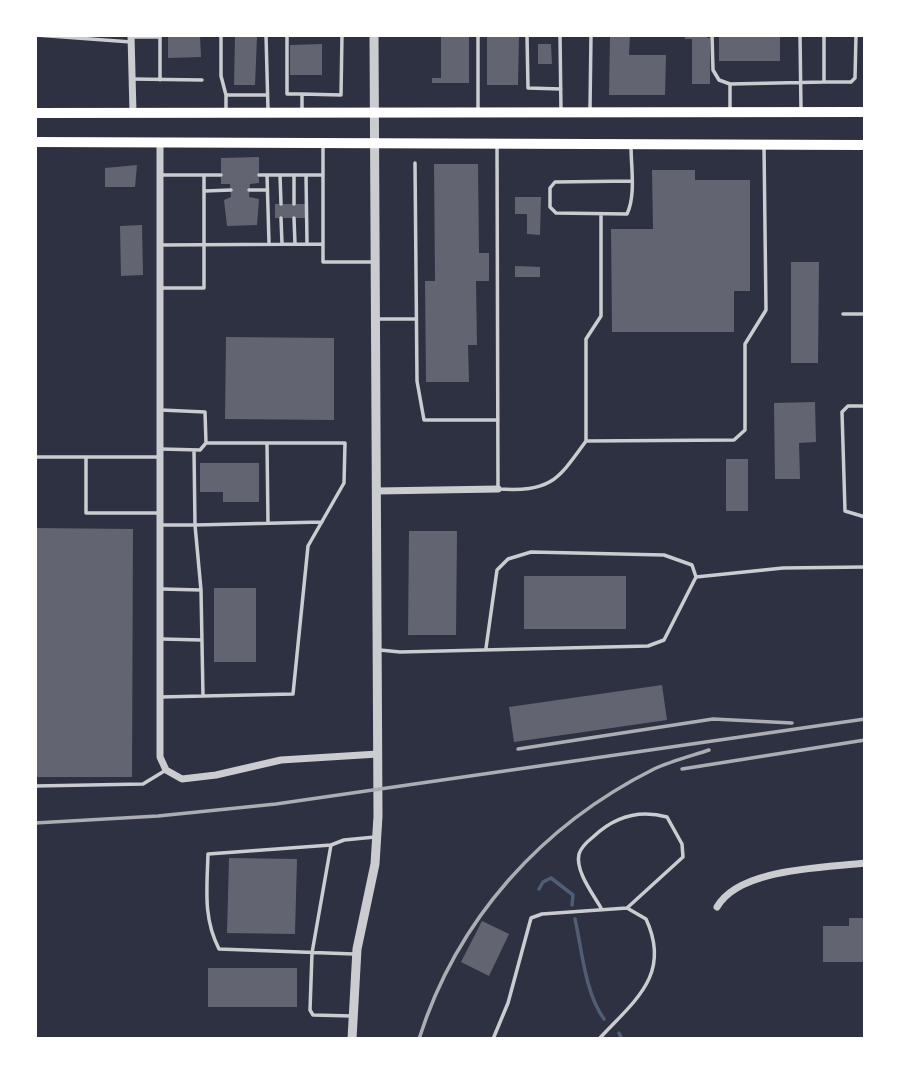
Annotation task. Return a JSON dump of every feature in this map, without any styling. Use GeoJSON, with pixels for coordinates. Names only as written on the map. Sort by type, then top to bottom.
{"type":"FeatureCollection","features":[{"type":"Feature","properties":{"kind":"main road"},"geometry":{"type":"LineString","coordinates":[[35,113],[865,112]]}},
{"type":"Feature","properties":{"kind":"main road"},"geometry":{"type":"LineString","coordinates":[[35,142],[865,145]]}},
{"type":"Feature","properties":{"kind":"street"},"geometry":{"type":"LineString","coordinates":[[352,1039],[356,954],[375,864],[377,836],[374,35]]}},
{"type":"Feature","properties":{"kind":"street"},"geometry":{"type":"LineString","coordinates":[[131,38],[133,113]]}},
{"type":"Feature","properties":{"kind":"street"},"geometry":{"type":"LineString","coordinates":[[160,142],[160,757],[166,770],[182,779],[216,775],[281,760],[378,754]]}},
{"type":"Feature","properties":{"kind":"street"},"geometry":{"type":"LineString","coordinates":[[377,491],[498,489]]}},
{"type":"Feature","properties":{"kind":"street"},"geometry":{"type":"LineString","coordinates":[[717,908],[723,895],[749,881],[865,863]]}},
{"type":"Feature","properties":{"kind":"lane"},"geometry":{"type":"LineString","coordinates":[[36,35],[160,37],[160,80]]}},
{"type":"Feature","properties":{"kind":"lane"},"geometry":{"type":"LineString","coordinates":[[221,35],[221,76],[226,95],[226,113]]}},
{"type":"Feature","properties":{"kind":"lane"},"geometry":{"type":"LineString","coordinates":[[266,35],[268,114]]}},
{"type":"Feature","properties":{"kind":"lane"},"geometry":{"type":"LineString","coordinates":[[342,35],[341,94],[287,94],[287,35],[342,35],[374,35]]}},
{"type":"Feature","properties":{"kind":"lane"},"geometry":{"type":"LineString","coordinates":[[478,35],[478,114]]}},
{"type":"Feature","properties":{"kind":"lane"},"geometry":{"type":"LineString","coordinates":[[527,35],[528,88],[561,89]]}},
{"type":"Feature","properties":{"kind":"lane"},"geometry":{"type":"LineString","coordinates":[[560,35],[561,114]]}},
{"type":"Feature","properties":{"kind":"lane"},"geometry":{"type":"LineString","coordinates":[[590,114],[591,35]]}},
{"type":"Feature","properties":{"kind":"lane"},"geometry":{"type":"LineString","coordinates":[[712,35],[713,70],[719,80],[730,84],[851,82],[855,78],[856,35]]}},
{"type":"Feature","properties":{"kind":"lane"},"geometry":{"type":"LineString","coordinates":[[800,35],[801,112]]}},
{"type":"Feature","properties":{"kind":"lane"},"geometry":{"type":"LineString","coordinates":[[824,35],[824,82]]}},
{"type":"Feature","properties":{"kind":"lane"},"geometry":{"type":"LineString","coordinates":[[132,79],[202,80]]}},
{"type":"Feature","properties":{"kind":"lane"},"geometry":{"type":"LineString","coordinates":[[730,84],[731,113]]}},
{"type":"Feature","properties":{"kind":"lane"},"geometry":{"type":"LineString","coordinates":[[302,114],[303,94]]}},
{"type":"Feature","properties":{"kind":"lane"},"geometry":{"type":"LineString","coordinates":[[226,95],[267,95]]}},
{"type":"Feature","properties":{"kind":"lane"},"geometry":{"type":"LineString","coordinates":[[323,142],[323,262],[375,262]]}},
{"type":"Feature","properties":{"kind":"lane"},"geometry":{"type":"LineString","coordinates":[[497,143],[498,489],[547,486],[565,470],[586,441],[586,339],[601,316],[601,214]]}},
{"type":"Feature","properties":{"kind":"lane"},"geometry":{"type":"LineString","coordinates":[[631,144],[631,181],[631,205],[627,214],[556,213],[550,207],[550,188],[555,182],[631,181]]}},
{"type":"Feature","properties":{"kind":"lane"},"geometry":{"type":"LineString","coordinates":[[586,441],[734,440],[745,430],[745,344],[766,310],[764,145]]}},
{"type":"Feature","properties":{"kind":"lane"},"geometry":{"type":"LineString","coordinates":[[415,163],[416,381],[424,420],[498,420]]}},
{"type":"Feature","properties":{"kind":"lane"},"geometry":{"type":"LineString","coordinates":[[160,175],[220,175]]}},
{"type":"Feature","properties":{"kind":"lane"},"geometry":{"type":"LineString","coordinates":[[161,288],[204,288],[204,175]]}},
{"type":"Feature","properties":{"kind":"lane"},"geometry":{"type":"LineString","coordinates":[[259,175],[323,176]]}},
{"type":"Feature","properties":{"kind":"lane"},"geometry":{"type":"LineString","coordinates":[[267,175],[269,244]]}},
{"type":"Feature","properties":{"kind":"lane"},"geometry":{"type":"LineString","coordinates":[[280,175],[281,204]]}},
{"type":"Feature","properties":{"kind":"lane"},"geometry":{"type":"LineString","coordinates":[[294,175],[294,204]]}},
{"type":"Feature","properties":{"kind":"lane"},"geometry":{"type":"LineString","coordinates":[[306,175],[307,244]]}},
{"type":"Feature","properties":{"kind":"lane"},"geometry":{"type":"LineString","coordinates":[[204,191],[231,190]]}},
{"type":"Feature","properties":{"kind":"lane"},"geometry":{"type":"LineString","coordinates":[[249,190],[267,190]]}},
{"type":"Feature","properties":{"kind":"lane"},"geometry":{"type":"LineString","coordinates":[[281,218],[282,244]]}},
{"type":"Feature","properties":{"kind":"lane"},"geometry":{"type":"LineString","coordinates":[[294,218],[295,244]]}},
{"type":"Feature","properties":{"kind":"lane"},"geometry":{"type":"LineString","coordinates":[[161,245],[323,244]]}},
{"type":"Feature","properties":{"kind":"lane"},"geometry":{"type":"LineString","coordinates":[[843,314],[865,314]]}},
{"type":"Feature","properties":{"kind":"lane"},"geometry":{"type":"LineString","coordinates":[[376,319],[416,319]]}},
{"type":"Feature","properties":{"kind":"lane"},"geometry":{"type":"LineString","coordinates":[[865,406],[848,406],[842,412],[845,511],[865,517]]}},
{"type":"Feature","properties":{"kind":"lane"},"geometry":{"type":"LineString","coordinates":[[35,457],[86,457],[200,450],[206,443],[205,412],[161,410]]}},
{"type":"Feature","properties":{"kind":"lane"},"geometry":{"type":"LineString","coordinates":[[160,697],[293,694],[308,546],[344,483],[345,443],[206,443]]}},
{"type":"Feature","properties":{"kind":"lane"},"geometry":{"type":"LineString","coordinates":[[267,443],[268,523]]}},
{"type":"Feature","properties":{"kind":"lane"},"geometry":{"type":"LineString","coordinates":[[194,450],[203,696]]}},
{"type":"Feature","properties":{"kind":"lane"},"geometry":{"type":"LineString","coordinates":[[86,457],[86,513],[161,513]]}},
{"type":"Feature","properties":{"kind":"lane"},"geometry":{"type":"LineString","coordinates":[[161,525],[322,522]]}},
{"type":"Feature","properties":{"kind":"lane"},"geometry":{"type":"LineString","coordinates":[[377,650],[648,646],[664,640],[696,577],[692,565],[664,555],[530,552],[508,559],[497,570],[486,648]]}},
{"type":"Feature","properties":{"kind":"lane"},"geometry":{"type":"LineString","coordinates":[[696,577],[783,568],[865,567]]}},
{"type":"Feature","properties":{"kind":"lane"},"geometry":{"type":"LineString","coordinates":[[160,589],[201,590]]}},
{"type":"Feature","properties":{"kind":"lane"},"geometry":{"type":"LineString","coordinates":[[160,639],[202,640]]}},
{"type":"Feature","properties":{"kind":"lane"},"geometry":{"type":"LineString","coordinates":[[35,786],[144,784],[166,770]]}},
{"type":"Feature","properties":{"kind":"lane"},"geometry":{"type":"LineString","coordinates":[[601,908],[580,870],[579,854],[585,844],[616,819],[650,813],[667,817],[682,844],[683,858],[627,908]]}},
{"type":"Feature","properties":{"kind":"lane"},"geometry":{"type":"LineString","coordinates":[[356,954],[219,949],[210,931],[206,914],[208,855],[331,845],[344,840],[377,836]]}},
{"type":"Feature","properties":{"kind":"lane"},"geometry":{"type":"LineString","coordinates":[[331,845],[312,953],[313,1015],[352,1016]]}},
{"type":"Feature","properties":{"kind":"lane"},"geometry":{"type":"LineString","coordinates":[[493,1039],[508,1003],[531,918],[601,908],[627,908],[646,919],[656,947],[656,962],[643,991],[599,1039]]}},
{"type":"Feature","properties":{"kind":"building"},"geometry":{"type":"Polygon","coordinates":[[[441,35],[469,35],[469,83],[432,83],[432,78],[441,78],[441,35]]]}},
{"type":"Feature","properties":{"kind":"building"},"geometry":{"type":"Polygon","coordinates":[[[487,35],[519,35],[518,85],[487,85],[487,35]]]}},
{"type":"Feature","properties":{"kind":"building"},"geometry":{"type":"Polygon","coordinates":[[[610,35],[630,35],[629,55],[666,55],[665,95],[609,95],[610,35]]]}},
{"type":"Feature","properties":{"kind":"building"},"geometry":{"type":"Polygon","coordinates":[[[685,35],[707,35],[707,38],[710,38],[710,84],[692,84],[692,39],[685,39],[685,35]]]}},
{"type":"Feature","properties":{"kind":"building"},"geometry":{"type":"Polygon","coordinates":[[[719,35],[780,35],[780,61],[719,61],[719,35]]]}},
{"type":"Feature","properties":{"kind":"building"},"geometry":{"type":"Polygon","coordinates":[[[168,36],[200,36],[201,57],[168,58],[168,36]]]}},
{"type":"Feature","properties":{"kind":"building"},"geometry":{"type":"Polygon","coordinates":[[[235,36],[257,37],[255,85],[234,85],[235,36]]]}},
{"type":"Feature","properties":{"kind":"building"},"geometry":{"type":"Polygon","coordinates":[[[322,44],[322,75],[290,75],[290,45],[322,44]]]}},
{"type":"Feature","properties":{"kind":"building"},"geometry":{"type":"Polygon","coordinates":[[[538,44],[551,44],[552,64],[538,64],[538,44]]]}},
{"type":"Feature","properties":{"kind":"building"},"geometry":{"type":"Polygon","coordinates":[[[259,157],[259,183],[250,184],[249,197],[259,199],[257,225],[227,226],[224,200],[231,197],[230,184],[221,184],[221,158],[259,157]]]}},
{"type":"Feature","properties":{"kind":"building"},"geometry":{"type":"Polygon","coordinates":[[[434,164],[478,164],[479,253],[489,253],[489,281],[476,281],[477,345],[468,345],[469,382],[426,382],[425,281],[435,281],[434,164]]]}},
{"type":"Feature","properties":{"kind":"building"},"geometry":{"type":"Polygon","coordinates":[[[137,165],[135,187],[105,187],[105,168],[137,165]]]}},
{"type":"Feature","properties":{"kind":"building"},"geometry":{"type":"Polygon","coordinates":[[[652,170],[695,170],[695,180],[750,180],[750,291],[734,291],[734,332],[612,332],[611,229],[653,229],[652,170]]]}},
{"type":"Feature","properties":{"kind":"building"},"geometry":{"type":"Polygon","coordinates":[[[515,197],[541,197],[540,235],[527,234],[527,214],[515,214],[515,197]]]}},
{"type":"Feature","properties":{"kind":"building"},"geometry":{"type":"Polygon","coordinates":[[[275,204],[305,204],[305,218],[275,218],[275,204]]]}},
{"type":"Feature","properties":{"kind":"building"},"geometry":{"type":"Polygon","coordinates":[[[142,225],[143,275],[121,276],[120,226],[142,225]]]}},
{"type":"Feature","properties":{"kind":"building"},"geometry":{"type":"Polygon","coordinates":[[[791,262],[819,262],[818,363],[791,363],[791,262]]]}},
{"type":"Feature","properties":{"kind":"building"},"geometry":{"type":"Polygon","coordinates":[[[515,266],[540,267],[540,277],[515,277],[515,266]]]}},
{"type":"Feature","properties":{"kind":"building"},"geometry":{"type":"Polygon","coordinates":[[[226,337],[334,338],[334,420],[225,419],[226,337]]]}},
{"type":"Feature","properties":{"kind":"building"},"geometry":{"type":"Polygon","coordinates":[[[815,402],[816,442],[799,443],[800,479],[775,479],[774,403],[815,402]]]}},
{"type":"Feature","properties":{"kind":"building"},"geometry":{"type":"Polygon","coordinates":[[[726,459],[748,459],[748,511],[726,511],[726,459]]]}},
{"type":"Feature","properties":{"kind":"building"},"geometry":{"type":"Polygon","coordinates":[[[200,463],[259,463],[259,502],[223,502],[223,492],[200,492],[200,463]]]}},
{"type":"Feature","properties":{"kind":"building"},"geometry":{"type":"Polygon","coordinates":[[[35,528],[133,529],[132,777],[35,777],[35,528]]]}},
{"type":"Feature","properties":{"kind":"building"},"geometry":{"type":"Polygon","coordinates":[[[409,531],[457,531],[456,635],[408,635],[409,531]]]}},
{"type":"Feature","properties":{"kind":"building"},"geometry":{"type":"Polygon","coordinates":[[[524,576],[626,576],[626,629],[524,629],[524,576]]]}},
{"type":"Feature","properties":{"kind":"building"},"geometry":{"type":"Polygon","coordinates":[[[214,588],[256,588],[256,662],[214,662],[214,588]]]}},
{"type":"Feature","properties":{"kind":"building"},"geometry":{"type":"Polygon","coordinates":[[[662,685],[667,720],[514,742],[509,707],[662,685]]]}},
{"type":"Feature","properties":{"kind":"building"},"geometry":{"type":"Polygon","coordinates":[[[229,858],[297,859],[295,934],[227,933],[229,858]]]}},
{"type":"Feature","properties":{"kind":"building"},"geometry":{"type":"Polygon","coordinates":[[[849,918],[865,918],[865,962],[823,962],[823,926],[849,926],[849,918]]]}},
{"type":"Feature","properties":{"kind":"building"},"geometry":{"type":"Polygon","coordinates":[[[482,921],[509,934],[489,976],[461,962],[482,921]]]}},
{"type":"Feature","properties":{"kind":"building"},"geometry":{"type":"Polygon","coordinates":[[[208,968],[297,968],[297,1007],[208,1007],[208,968]]]}},
{"type":"Feature","properties":{"kind":"waterway"},"geometry":{"type":"LineString","coordinates":[[539,889],[543,882],[551,878],[573,895],[572,905]]}},
{"type":"Feature","properties":{"kind":"waterway"},"geometry":{"type":"LineString","coordinates":[[575,919],[588,984],[604,1019]]}},
{"type":"Feature","properties":{"kind":"waterway"},"geometry":{"type":"LineString","coordinates":[[619,1033],[622,1039]]}},
{"type":"Feature","properties":{"kind":"railway"},"geometry":{"type":"LineString","coordinates":[[518,749],[713,719],[792,723]]}},
{"type":"Feature","properties":{"kind":"railway"},"geometry":{"type":"LineString","coordinates":[[35,823],[158,816],[276,804],[865,719]]}},
{"type":"Feature","properties":{"kind":"railway"},"geometry":{"type":"LineString","coordinates":[[682,769],[865,740]]}},
{"type":"Feature","properties":{"kind":"railway"},"geometry":{"type":"LineString","coordinates":[[419,1039],[435,995],[456,954],[509,880],[540,847],[575,818],[613,792],[654,769],[709,750]]}}]}
